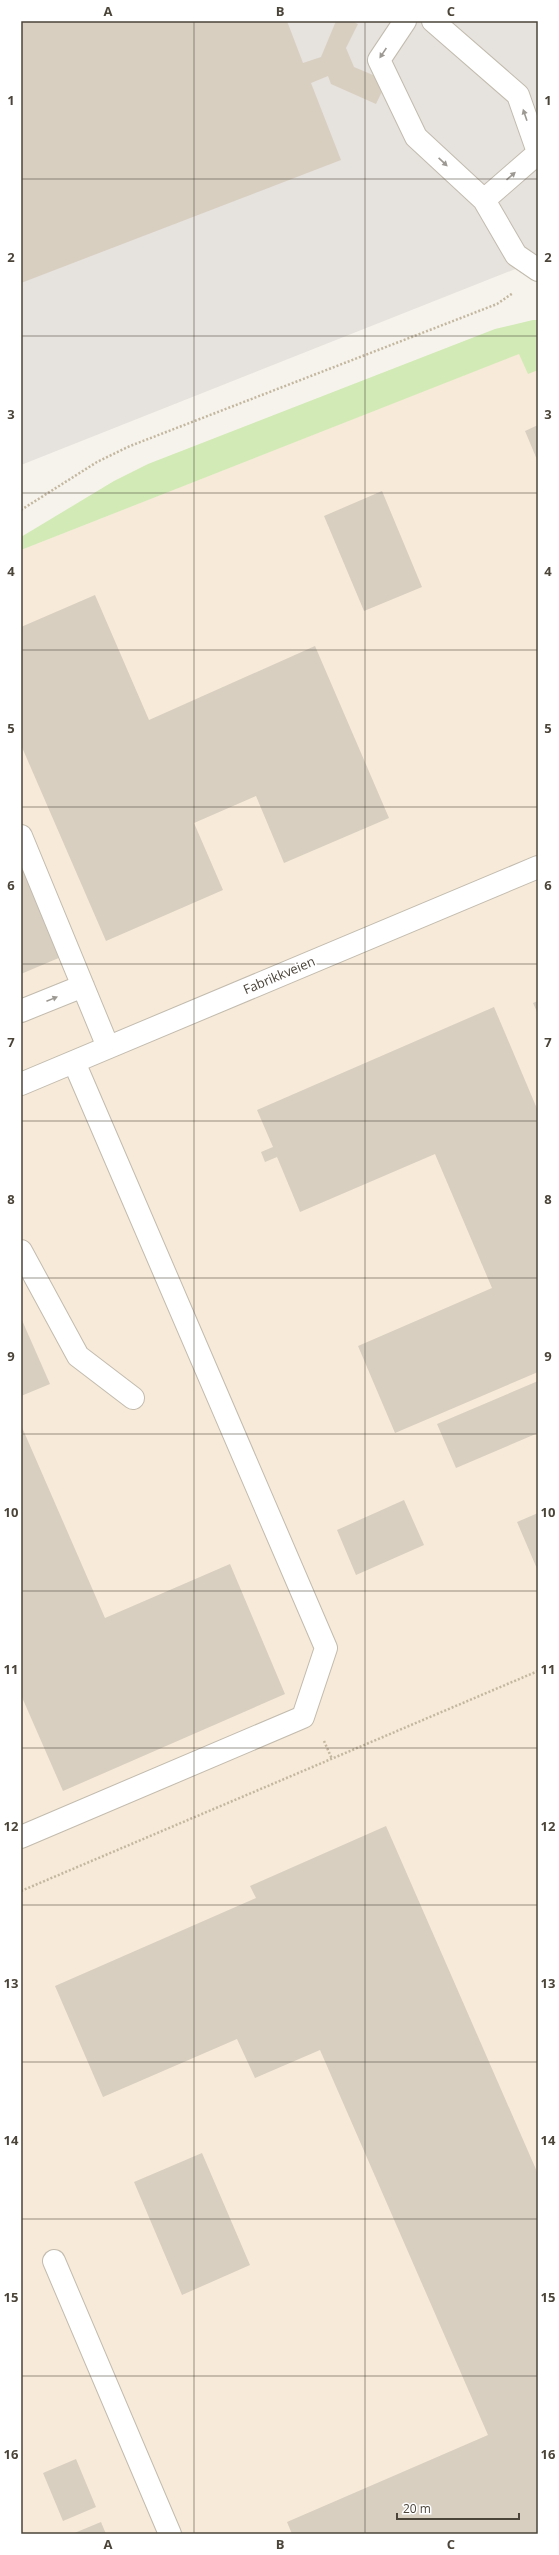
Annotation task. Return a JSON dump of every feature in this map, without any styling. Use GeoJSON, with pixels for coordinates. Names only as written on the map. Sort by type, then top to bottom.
{"type":"FeatureCollection","features":[{"type":"Feature","properties":{"kind":"street"},"geometry":{"type":"LineString","coordinates":[[405,21],[379,60],[416,137],[484,200],[516,256],[538,270]]}},
{"type":"Feature","properties":{"kind":"street"},"geometry":{"type":"LineString","coordinates":[[433,21],[518,95],[538,152],[484,200]]}},
{"type":"Feature","properties":{"kind":"street"},"geometry":{"type":"LineString","coordinates":[[21,836],[108,1047]]}},
{"type":"Feature","properties":{"kind":"street","name":"Fabrikkveien"},"geometry":{"type":"LineString","coordinates":[[21,1084],[538,867]]}},
{"type":"Feature","properties":{"kind":"street"},"geometry":{"type":"LineString","coordinates":[[21,1011],[83,986]]}},
{"type":"Feature","properties":{"kind":"street"},"geometry":{"type":"LineString","coordinates":[[21,1837],[303,1717],[326,1648],[74,1062]]}},
{"type":"Feature","properties":{"kind":"street"},"geometry":{"type":"LineString","coordinates":[[21,1251],[78,1356],[133,1398]]}},
{"type":"Feature","properties":{"kind":"street"},"geometry":{"type":"LineString","coordinates":[[54,2261],[170,2534]]}},
{"type":"Feature","properties":{"kind":"path"},"geometry":{"type":"LineString","coordinates":[[21,510],[97,462],[122,449],[497,304],[516,290]]}},
{"type":"Feature","properties":{"kind":"path"},"geometry":{"type":"LineString","coordinates":[[21,1891],[538,1671]]}},
{"type":"Feature","properties":{"kind":"shaded area"},"geometry":{"type":"Polygon","coordinates":[[[21,21],[538,21],[538,260],[21,465],[21,21]]]}},
{"type":"Feature","properties":{"kind":"shaded area"},"geometry":{"type":"Polygon","coordinates":[[[538,346],[538,2534],[21,2534],[21,550],[538,346]]]}},
{"type":"Feature","properties":{"kind":"green space"},"geometry":{"type":"Polygon","coordinates":[[[538,320],[538,370],[528,374],[519,354],[21,550],[21,537],[114,481],[148,464],[495,329],[538,320]]]}},
{"type":"Feature","properties":{"kind":"building"},"geometry":{"type":"Polygon","coordinates":[[[21,21],[287,21],[303,63],[321,57],[336,21],[352,21],[358,24],[346,48],[354,67],[387,81],[376,104],[331,84],[328,76],[311,83],[341,160],[21,283],[21,21]]]}},
{"type":"Feature","properties":{"kind":"building"},"geometry":{"type":"Polygon","coordinates":[[[538,425],[538,462],[525,431],[538,425]]]}},
{"type":"Feature","properties":{"kind":"building"},"geometry":{"type":"Polygon","coordinates":[[[382,491],[422,587],[364,611],[324,516],[382,491]]]}},
{"type":"Feature","properties":{"kind":"building"},"geometry":{"type":"Polygon","coordinates":[[[95,595],[149,720],[315,646],[389,818],[284,863],[256,796],[194,823],[223,890],[106,941],[21,745],[21,627],[95,595]]]}},
{"type":"Feature","properties":{"kind":"building"},"geometry":{"type":"Polygon","coordinates":[[[21,865],[61,957],[21,974],[21,865]]]}},
{"type":"Feature","properties":{"kind":"building"},"geometry":{"type":"Polygon","coordinates":[[[538,1001],[538,1014],[533,1003],[538,1001]]]}},
{"type":"Feature","properties":{"kind":"building"},"geometry":{"type":"Polygon","coordinates":[[[494,1007],[538,1111],[538,1372],[395,1433],[358,1346],[492,1288],[435,1154],[300,1212],[277,1157],[265,1162],[261,1152],[273,1147],[257,1110],[494,1007]]]}},
{"type":"Feature","properties":{"kind":"building"},"geometry":{"type":"Polygon","coordinates":[[[21,1318],[50,1384],[21,1396],[21,1318]]]}},
{"type":"Feature","properties":{"kind":"building"},"geometry":{"type":"Polygon","coordinates":[[[538,1381],[538,1433],[456,1468],[437,1424],[538,1381]]]}},
{"type":"Feature","properties":{"kind":"building"},"geometry":{"type":"Polygon","coordinates":[[[21,1425],[105,1618],[230,1564],[285,1694],[63,1791],[21,1695],[21,1425]]]}},
{"type":"Feature","properties":{"kind":"building"},"geometry":{"type":"Polygon","coordinates":[[[404,1500],[424,1545],[356,1575],[337,1530],[404,1500]]]}},
{"type":"Feature","properties":{"kind":"building"},"geometry":{"type":"Polygon","coordinates":[[[538,1513],[538,1571],[517,1522],[538,1513]]]}},
{"type":"Feature","properties":{"kind":"building"},"geometry":{"type":"Polygon","coordinates":[[[386,1826],[538,2174],[538,2534],[292,2534],[287,2522],[488,2435],[320,2050],[255,2078],[237,2039],[103,2097],[55,1986],[256,1898],[250,1886],[386,1826]]]}},
{"type":"Feature","properties":{"kind":"building"},"geometry":{"type":"Polygon","coordinates":[[[202,2153],[250,2265],[182,2295],[134,2182],[202,2153]]]}},
{"type":"Feature","properties":{"kind":"building"},"geometry":{"type":"Polygon","coordinates":[[[76,2459],[96,2507],[63,2521],[43,2473],[76,2459]]]}},
{"type":"Feature","properties":{"kind":"building"},"geometry":{"type":"Polygon","coordinates":[[[101,2522],[106,2534],[72,2534],[101,2522]]]}}]}
